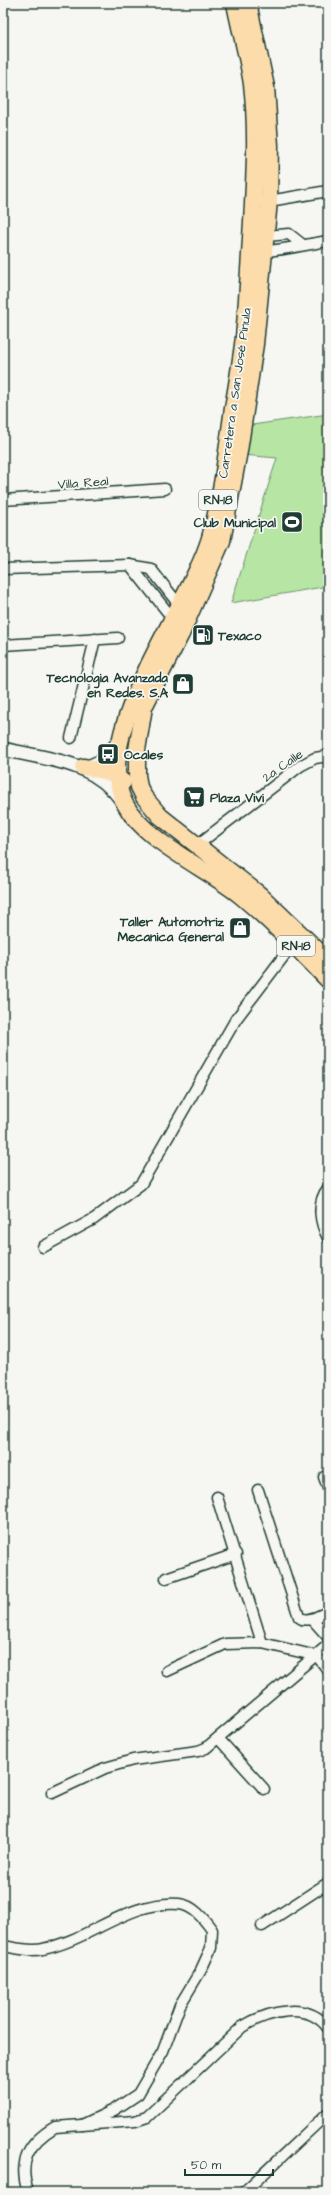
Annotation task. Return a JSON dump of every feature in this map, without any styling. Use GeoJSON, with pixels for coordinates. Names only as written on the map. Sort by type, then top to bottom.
{"type":"FeatureCollection","features":[{"type":"Feature","properties":{"kind":"main road","name":"Carretera a San José Pinula"},"geometry":{"type":"LineString","coordinates":[[235,3],[252,83],[256,167],[244,338],[224,472],[209,540],[177,613],[132,703],[118,742],[117,776],[124,804],[136,819],[157,838],[200,855],[260,895],[328,960]]}},
{"type":"Feature","properties":{"kind":"main road","name":"Carretera a San José Pinula"},"geometry":{"type":"LineString","coordinates":[[248,3],[266,87],[270,146],[270,240],[255,344],[239,451],[222,541],[180,634],[144,706],[136,766],[139,787],[144,797],[153,808],[240,896],[294,944],[328,980]]}},
{"type":"Feature","properties":{"kind":"main road"},"geometry":{"type":"LineString","coordinates":[[85,768],[117,776],[127,785],[149,817],[161,827],[176,830]]}},
{"type":"Feature","properties":{"kind":"street"},"geometry":{"type":"LineString","coordinates":[[269,200],[328,191]]}},
{"type":"Feature","properties":{"kind":"street"},"geometry":{"type":"LineString","coordinates":[[270,240],[289,234],[303,245]]}},
{"type":"Feature","properties":{"kind":"street"},"geometry":{"type":"LineString","coordinates":[[270,240],[286,250],[303,245],[328,241]]}},
{"type":"Feature","properties":{"kind":"street","name":"Villa Real"},"geometry":{"type":"LineString","coordinates":[[3,500],[166,490]]}},
{"type":"Feature","properties":{"kind":"street"},"geometry":{"type":"LineString","coordinates":[[3,569],[130,565],[151,569],[177,613]]}},
{"type":"Feature","properties":{"kind":"street"},"geometry":{"type":"LineString","coordinates":[[130,565],[177,613]]}},
{"type":"Feature","properties":{"kind":"street"},"geometry":{"type":"LineString","coordinates":[[3,645],[118,638]]}},
{"type":"Feature","properties":{"kind":"street"},"geometry":{"type":"LineString","coordinates":[[71,738],[95,639]]}},
{"type":"Feature","properties":{"kind":"street"},"geometry":{"type":"LineString","coordinates":[[85,768],[106,759],[118,742]]}},
{"type":"Feature","properties":{"kind":"street"},"geometry":{"type":"LineString","coordinates":[[3,749],[85,768],[107,782],[124,804]]}},
{"type":"Feature","properties":{"kind":"street","name":"2a Calle"},"geometry":{"type":"LineString","coordinates":[[200,855],[300,766],[315,758],[328,756]]}},
{"type":"Feature","properties":{"kind":"street"},"geometry":{"type":"LineString","coordinates":[[43,1247],[94,1219],[141,1184],[236,1019],[294,944]]}},
{"type":"Feature","properties":{"kind":"street"},"geometry":{"type":"LineString","coordinates":[[328,1188],[322,1197],[320,1212],[328,1238]]}},
{"type":"Feature","properties":{"kind":"street"},"geometry":{"type":"LineString","coordinates":[[324,1477],[328,1488]]}},
{"type":"Feature","properties":{"kind":"street"},"geometry":{"type":"LineString","coordinates":[[258,1490],[299,1617],[304,1619],[312,1619],[327,1615]]}},
{"type":"Feature","properties":{"kind":"street"},"geometry":{"type":"LineString","coordinates":[[217,1497],[236,1554],[262,1643]]}},
{"type":"Feature","properties":{"kind":"street"},"geometry":{"type":"LineString","coordinates":[[166,1578],[236,1554]]}},
{"type":"Feature","properties":{"kind":"street"},"geometry":{"type":"LineString","coordinates":[[312,1619],[328,1638]]}},
{"type":"Feature","properties":{"kind":"street"},"geometry":{"type":"LineString","coordinates":[[167,1671],[225,1644],[262,1643],[317,1656],[328,1670]]}},
{"type":"Feature","properties":{"kind":"street"},"geometry":{"type":"LineString","coordinates":[[52,1794],[105,1768],[133,1760],[198,1751],[206,1748],[317,1656],[328,1645]]}},
{"type":"Feature","properties":{"kind":"street"},"geometry":{"type":"LineString","coordinates":[[218,1738],[264,1790]]}},
{"type":"Feature","properties":{"kind":"street"},"geometry":{"type":"LineString","coordinates":[[262,1926],[328,1884]]}},
{"type":"Feature","properties":{"kind":"street"},"geometry":{"type":"LineString","coordinates":[[3,1946],[41,1950],[62,1944],[149,1906],[180,1904],[200,1914],[212,1930],[210,1948],[201,1970],[180,2005],[163,2051],[138,2094],[114,2110],[82,2125]]}},
{"type":"Feature","properties":{"kind":"street"},"geometry":{"type":"LineString","coordinates":[[28,2192],[23,2170],[26,2156],[44,2134],[55,2128],[135,2120],[147,2117],[242,2027],[271,2014],[305,2012],[316,2016],[328,2028]]}},
{"type":"Feature","properties":{"kind":"street"},"geometry":{"type":"LineString","coordinates":[[244,2192],[328,2113]]}},
{"type":"Feature","properties":{"kind":"green space","name":"Club Municipal"},"geometry":{"type":"Polygon","coordinates":[[[328,414],[328,586],[231,603],[277,458],[243,455],[252,425],[328,414]]]}},
{"type":"Feature","properties":{"kind":"place","name":"Club Municipal"},"geometry":{"type":"Point","coordinates":[292,522]}},
{"type":"Feature","properties":{"kind":"place","name":"Texaco"},"geometry":{"type":"Point","coordinates":[203,635]}},
{"type":"Feature","properties":{"kind":"place","name":"Tecnologia Avanzada en Redes. S.A"},"geometry":{"type":"Point","coordinates":[183,684]}},
{"type":"Feature","properties":{"kind":"place","name":"Ocales"},"geometry":{"type":"Point","coordinates":[108,754]}},
{"type":"Feature","properties":{"kind":"place","name":"Plaza Vivi"},"geometry":{"type":"Point","coordinates":[194,797]}},
{"type":"Feature","properties":{"kind":"place","name":"Taller Automotriz Mecanica General"},"geometry":{"type":"Point","coordinates":[240,928]}}]}
